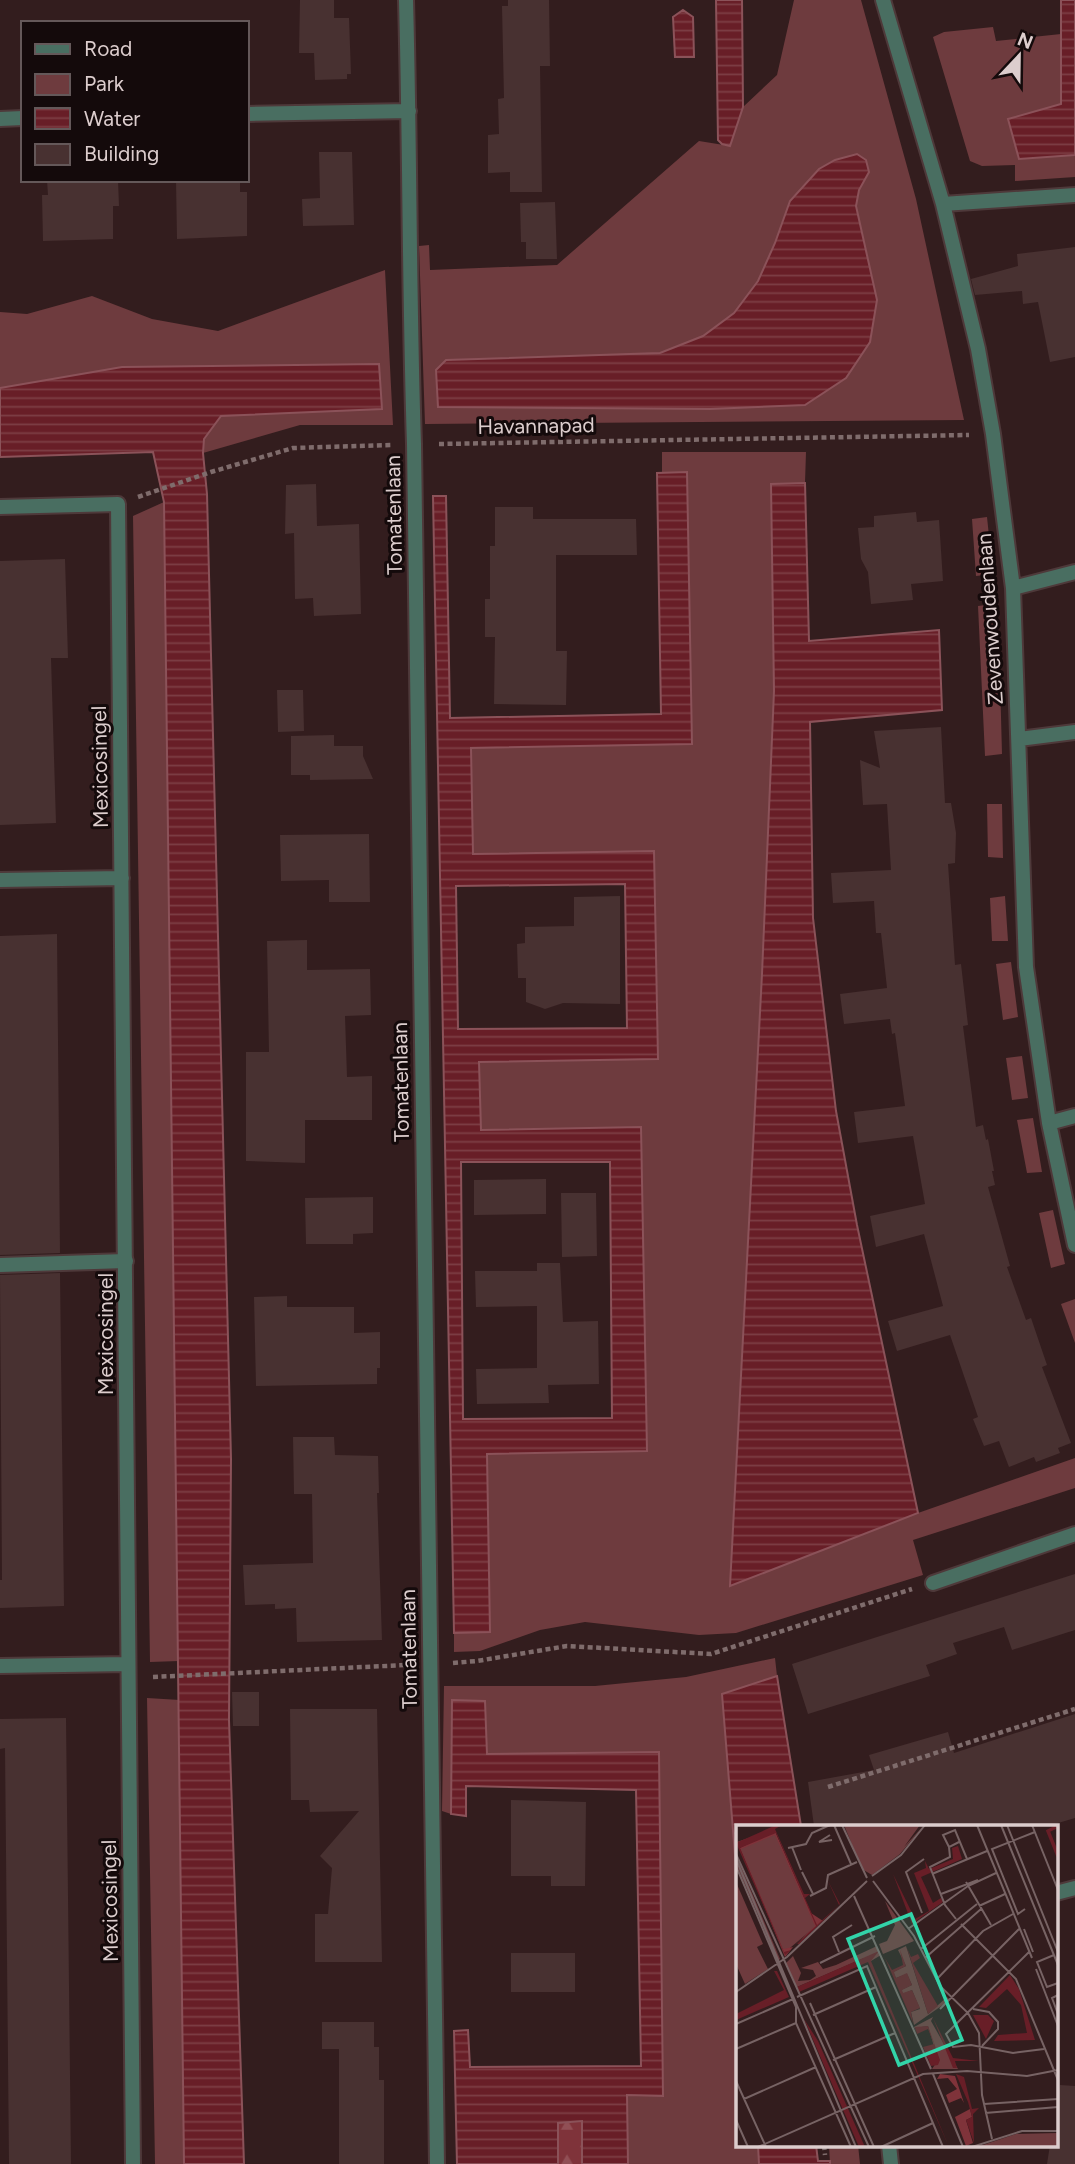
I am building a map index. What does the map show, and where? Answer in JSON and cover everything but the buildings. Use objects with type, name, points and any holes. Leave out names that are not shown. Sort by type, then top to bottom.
[{"type":"street","name":"Tomatenlaan","points":[[406,0],[437,2164]]},
{"type":"street","name":"Zevenwoudenlaan","points":[[883,0],[943,204],[978,349],[993,434],[1013,588],[1026,967],[1049,1123],[1075,1245]]},
{"type":"street","points":[[248,114],[409,111]]},
{"type":"street","points":[[0,119],[21,118]]},
{"type":"street","points":[[943,204],[1075,195]]},
{"type":"street","name":"Mexicosingel","points":[[0,507],[118,504],[133,2164]]},
{"type":"street","points":[[1013,588],[1075,572]]},
{"type":"street","points":[[1019,739],[1075,732]]},
{"type":"street","points":[[0,880],[122,878]]},
{"type":"street","points":[[1049,1123],[1075,1116]]},
{"type":"street","points":[[0,1265],[126,1261]]},
{"type":"street","points":[[933,1583],[1075,1534]]},
{"type":"street","points":[[0,1666],[128,1664]]},
{"type":"street","points":[[1058,1893],[1075,1888]]},
{"type":"street","points":[[889,2146],[891,2164]]},
{"type":"path","name":"Havannapad","points":[[141,496],[293,448],[939,436]]},
{"type":"path","points":[[151,1677],[477,1661],[568,1646],[711,1654],[933,1583]]},
{"type":"path","points":[[828,1787],[1075,1709]]},
{"type":"path","points":[[824,2146],[824,2155]]},
{"type":"green space","points":[[794,0],[861,0],[916,199],[964,420],[425,424],[419,246],[429,245],[430,270],[557,265],[699,141],[730,146],[743,107],[777,75]],"holes":[[[869,172],[859,190],[856,206],[877,300],[710,409],[438,407],[446,360],[660,353],[703,336],[734,314],[758,281],[775,243]]]},
{"type":"green space","points":[[993,27],[996,41],[1061,34],[1061,105],[1009,119],[1019,159],[1075,155],[1075,177],[1015,181],[1015,165],[982,166],[970,161],[933,37],[944,32]]},
{"type":"green space","points":[[385,270],[393,425],[300,425],[203,453],[204,438],[220,416],[382,409],[379,365],[122,367],[0,388],[0,312],[27,314],[92,296],[152,319],[218,331]]},
{"type":"green space","points":[[662,452],[806,452],[805,483],[771,484],[774,691],[730,1585],[918,1513],[1075,1458],[1075,1488],[913,1540],[923,1575],[736,1633],[699,1635],[585,1622],[540,1630],[480,1651],[454,1652],[454,1633],[490,1631],[486,1454],[647,1451],[641,1127],[480,1130],[479,1062],[658,1059],[654,851],[473,854],[471,747],[692,744],[687,473],[662,473]]},
{"type":"green space","points":[[164,502],[179,1661],[150,1662],[133,516]]},
{"type":"green space","points":[[987,517],[993,574],[976,576],[972,519]]},
{"type":"green space","points":[[994,604],[1002,754],[985,756],[978,606]]},
{"type":"green space","points":[[987,804],[1002,804],[1003,858],[988,857]]},
{"type":"green space","points":[[1005,896],[1008,941],[992,941],[990,898]]},
{"type":"green space","points":[[1011,962],[1018,1017],[1003,1020],[996,964]]},
{"type":"green space","points":[[1022,1056],[1028,1098],[1012,1100],[1006,1058]]},
{"type":"green space","points":[[1033,1118],[1042,1172],[1027,1173],[1017,1120]]},
{"type":"green space","points":[[1053,1210],[1065,1264],[1051,1268],[1039,1213]]},
{"type":"green space","points":[[1075,1299],[1075,1343],[1061,1304]]},
{"type":"green space","points":[[775,1658],[777,1676],[722,1694],[736,1868],[736,2146],[758,2146],[759,2164],[628,2164],[627,2095],[663,2096],[659,1753],[483,1753],[452,1701],[451,1814],[442,1811],[444,1686],[595,1686],[686,1677]]},
{"type":"green space","points":[[147,1698],[180,1700],[184,2164],[155,2164]]},
{"type":"green space","points":[[582,2121],[582,2164],[558,2164],[558,2123]]},
{"type":"green space","points":[[829,2146],[858,2146],[860,2164],[830,2164]]},
{"type":"water","points":[[716,0],[742,0],[743,107],[730,146],[718,140]]},
{"type":"water","points":[[1061,0],[1075,0],[1075,155],[1019,159],[1008,119],[1061,104]]},
{"type":"water","points":[[683,10],[693,17],[694,57],[675,57],[673,17]]},
{"type":"water","points":[[857,154],[866,160],[869,172],[859,190],[856,206],[877,300],[870,342],[846,378],[805,405],[710,409],[438,407],[436,370],[446,360],[660,353],[703,336],[734,313],[758,281],[790,201],[819,169],[835,160]]},
{"type":"water","points":[[379,364],[382,409],[221,416],[204,439],[231,1459],[229,1720],[244,2164],[184,2164],[164,502],[153,452],[0,457],[0,388],[122,367]]},
{"type":"water","points":[[687,472],[692,744],[471,748],[473,854],[654,851],[658,1059],[479,1062],[481,1130],[641,1127],[647,1451],[487,1454],[490,1632],[454,1633],[433,496],[446,496],[450,718],[661,714],[657,473]],"holes":[[[625,884],[627,1028],[458,1029],[456,886]],[[461,1162],[610,1162],[612,1418],[463,1419]]]},
{"type":"water","points":[[805,483],[809,641],[939,630],[942,710],[810,722],[813,918],[836,1111],[857,1225],[918,1513],[730,1586],[774,691],[771,484]]},
{"type":"water","points":[[777,1676],[801,1825],[736,1825],[736,1868],[722,1694]]},
{"type":"water","points":[[452,1700],[485,1701],[487,1754],[659,1752],[663,2096],[627,2095],[628,2164],[582,2164],[582,2121],[558,2123],[558,2164],[457,2164],[454,2031],[468,2030],[470,2067],[641,2066],[636,1790],[466,1786],[466,1816],[451,1814]]},
{"type":"water","points":[[758,2146],[816,2146],[818,2161],[830,2161],[830,2164],[759,2164]]}]
